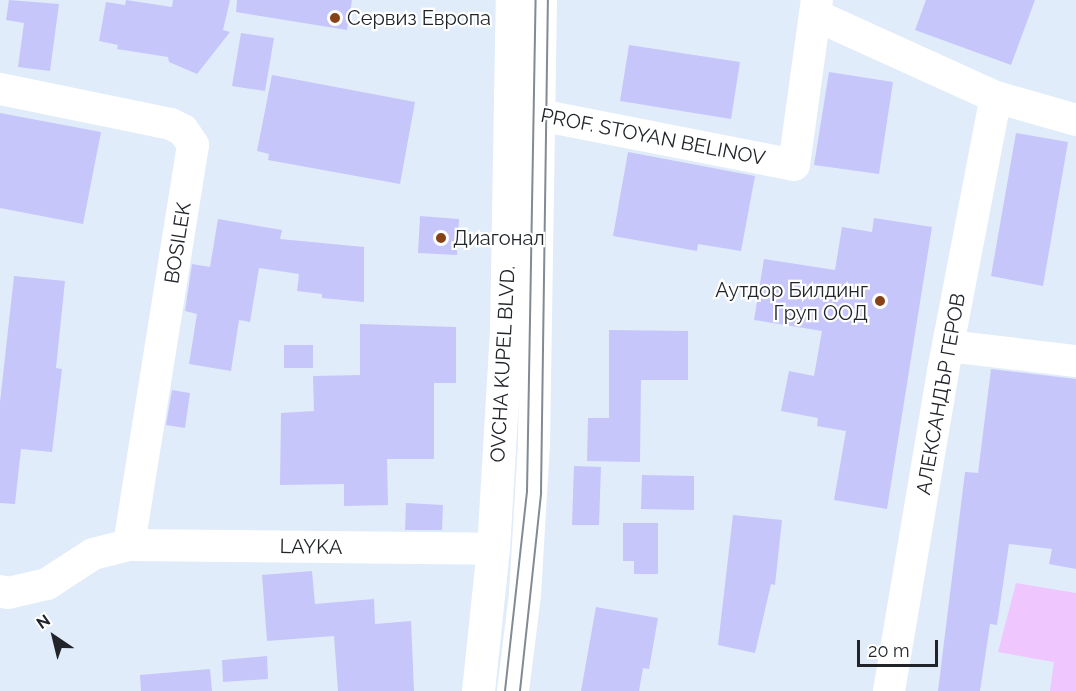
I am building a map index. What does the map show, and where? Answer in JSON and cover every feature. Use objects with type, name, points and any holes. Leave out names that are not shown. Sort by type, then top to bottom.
[{"type":"main road","name":"OVCHA KUPEL BLVD.","points":[[478,691],[493,549],[506,328],[526,112],[512,0]]},
{"type":"street","points":[[513,691],[525,595],[534,445],[526,112],[541,0]]},
{"type":"street","points":[[816,7],[996,97],[1076,120]]},
{"type":"street","name":"PROF. STOYAN BELINOV","points":[[526,112],[794,165],[816,7]]},
{"type":"street","name":"BOSILEK","points":[[0,89],[171,124],[183,130],[193,145],[129,545]]},
{"type":"street","name":"АЛЕКСАНДЪР ГЕРОВ","points":[[890,691],[948,346],[996,97]]},
{"type":"street","points":[[948,346],[1076,361]]},
{"type":"street","name":"LAYKA","points":[[3,594],[46,584],[93,554],[129,545],[493,549]]},
{"type":"shaded area","points":[[1016,583],[1076,593],[1076,691],[1050,691],[1054,662],[998,652]]},
{"type":"building","points":[[9,0],[59,4],[50,71],[18,67],[24,23],[6,20]]},
{"type":"building","points":[[126,0],[172,7],[173,0],[230,0],[223,30],[230,32],[197,74],[169,62],[168,57],[117,49],[118,45],[99,41],[106,2],[125,5]]},
{"type":"building","points":[[237,0],[352,0],[347,30],[236,12]]},
{"type":"building","points":[[926,0],[1035,0],[1011,65],[915,30]]},
{"type":"building","points":[[241,33],[274,38],[265,91],[232,86]]},
{"type":"building","points":[[629,45],[740,62],[731,119],[620,101]]},
{"type":"building","points":[[829,72],[893,82],[879,174],[814,165]]},
{"type":"building","points":[[272,75],[415,102],[400,184],[268,160],[269,154],[257,151]]},
{"type":"building","points":[[0,113],[101,132],[83,224],[0,208]]},
{"type":"building","points":[[1016,133],[1068,142],[1043,286],[991,276]]},
{"type":"building","points":[[628,152],[755,176],[741,251],[698,244],[697,251],[613,236]]},
{"type":"building","points":[[420,216],[459,219],[457,255],[418,253]]},
{"type":"building","points":[[874,218],[932,227],[887,509],[834,500],[846,431],[817,426],[818,418],[781,411],[789,371],[814,376],[822,331],[754,320],[764,259],[835,270],[842,227],[872,232]]},
{"type":"building","points":[[218,219],[282,230],[280,239],[364,247],[364,302],[322,298],[322,294],[297,291],[299,274],[259,268],[250,322],[239,320],[231,371],[189,364],[197,314],[185,311],[192,264],[210,267]]},
{"type":"building","points":[[14,276],[65,281],[56,368],[62,369],[52,452],[21,449],[15,504],[0,503],[0,402]]},
{"type":"building","points":[[360,324],[456,327],[456,383],[434,383],[434,459],[387,459],[388,505],[344,506],[344,484],[280,485],[281,413],[314,411],[313,376],[360,375]]},
{"type":"building","points":[[609,330],[688,331],[688,380],[641,380],[640,462],[587,461],[588,418],[609,418]]},
{"type":"building","points":[[284,345],[313,345],[313,368],[284,368]]},
{"type":"building","points":[[991,369],[1076,379],[1076,569],[1049,564],[1052,549],[1009,544],[997,625],[990,624],[980,691],[938,691],[965,472],[978,473]]},
{"type":"building","points":[[172,390],[190,393],[185,428],[166,425]]},
{"type":"building","points":[[574,466],[601,467],[599,525],[572,525]]},
{"type":"building","points":[[642,475],[694,476],[694,510],[641,509]]},
{"type":"building","points":[[406,503],[443,505],[442,530],[405,530]]},
{"type":"building","points":[[733,515],[782,520],[775,585],[771,584],[755,653],[718,645]]},
{"type":"building","points":[[623,523],[658,523],[658,574],[634,574],[634,561],[623,561]]},
{"type":"building","points":[[312,571],[315,604],[374,599],[375,624],[411,621],[414,691],[338,691],[334,636],[267,641],[262,575]]},
{"type":"building","points":[[596,607],[658,618],[649,669],[643,668],[639,691],[581,691]]},
{"type":"building","points":[[267,656],[268,679],[223,682],[222,660]]},
{"type":"building","points":[[210,669],[212,691],[141,691],[140,675]]},
{"type":"tram line","points":[[505,691],[527,492],[536,0]]},
{"type":"tram line","points":[[520,691],[541,493],[548,0]]},
{"type":"place","name":"Сервиз Европа","points":[[335,18]]},
{"type":"place","name":"Диагонал","points":[[441,238]]},
{"type":"place","name":"Аутдор Билдинг Груп ООД","points":[[880,301]]}]
